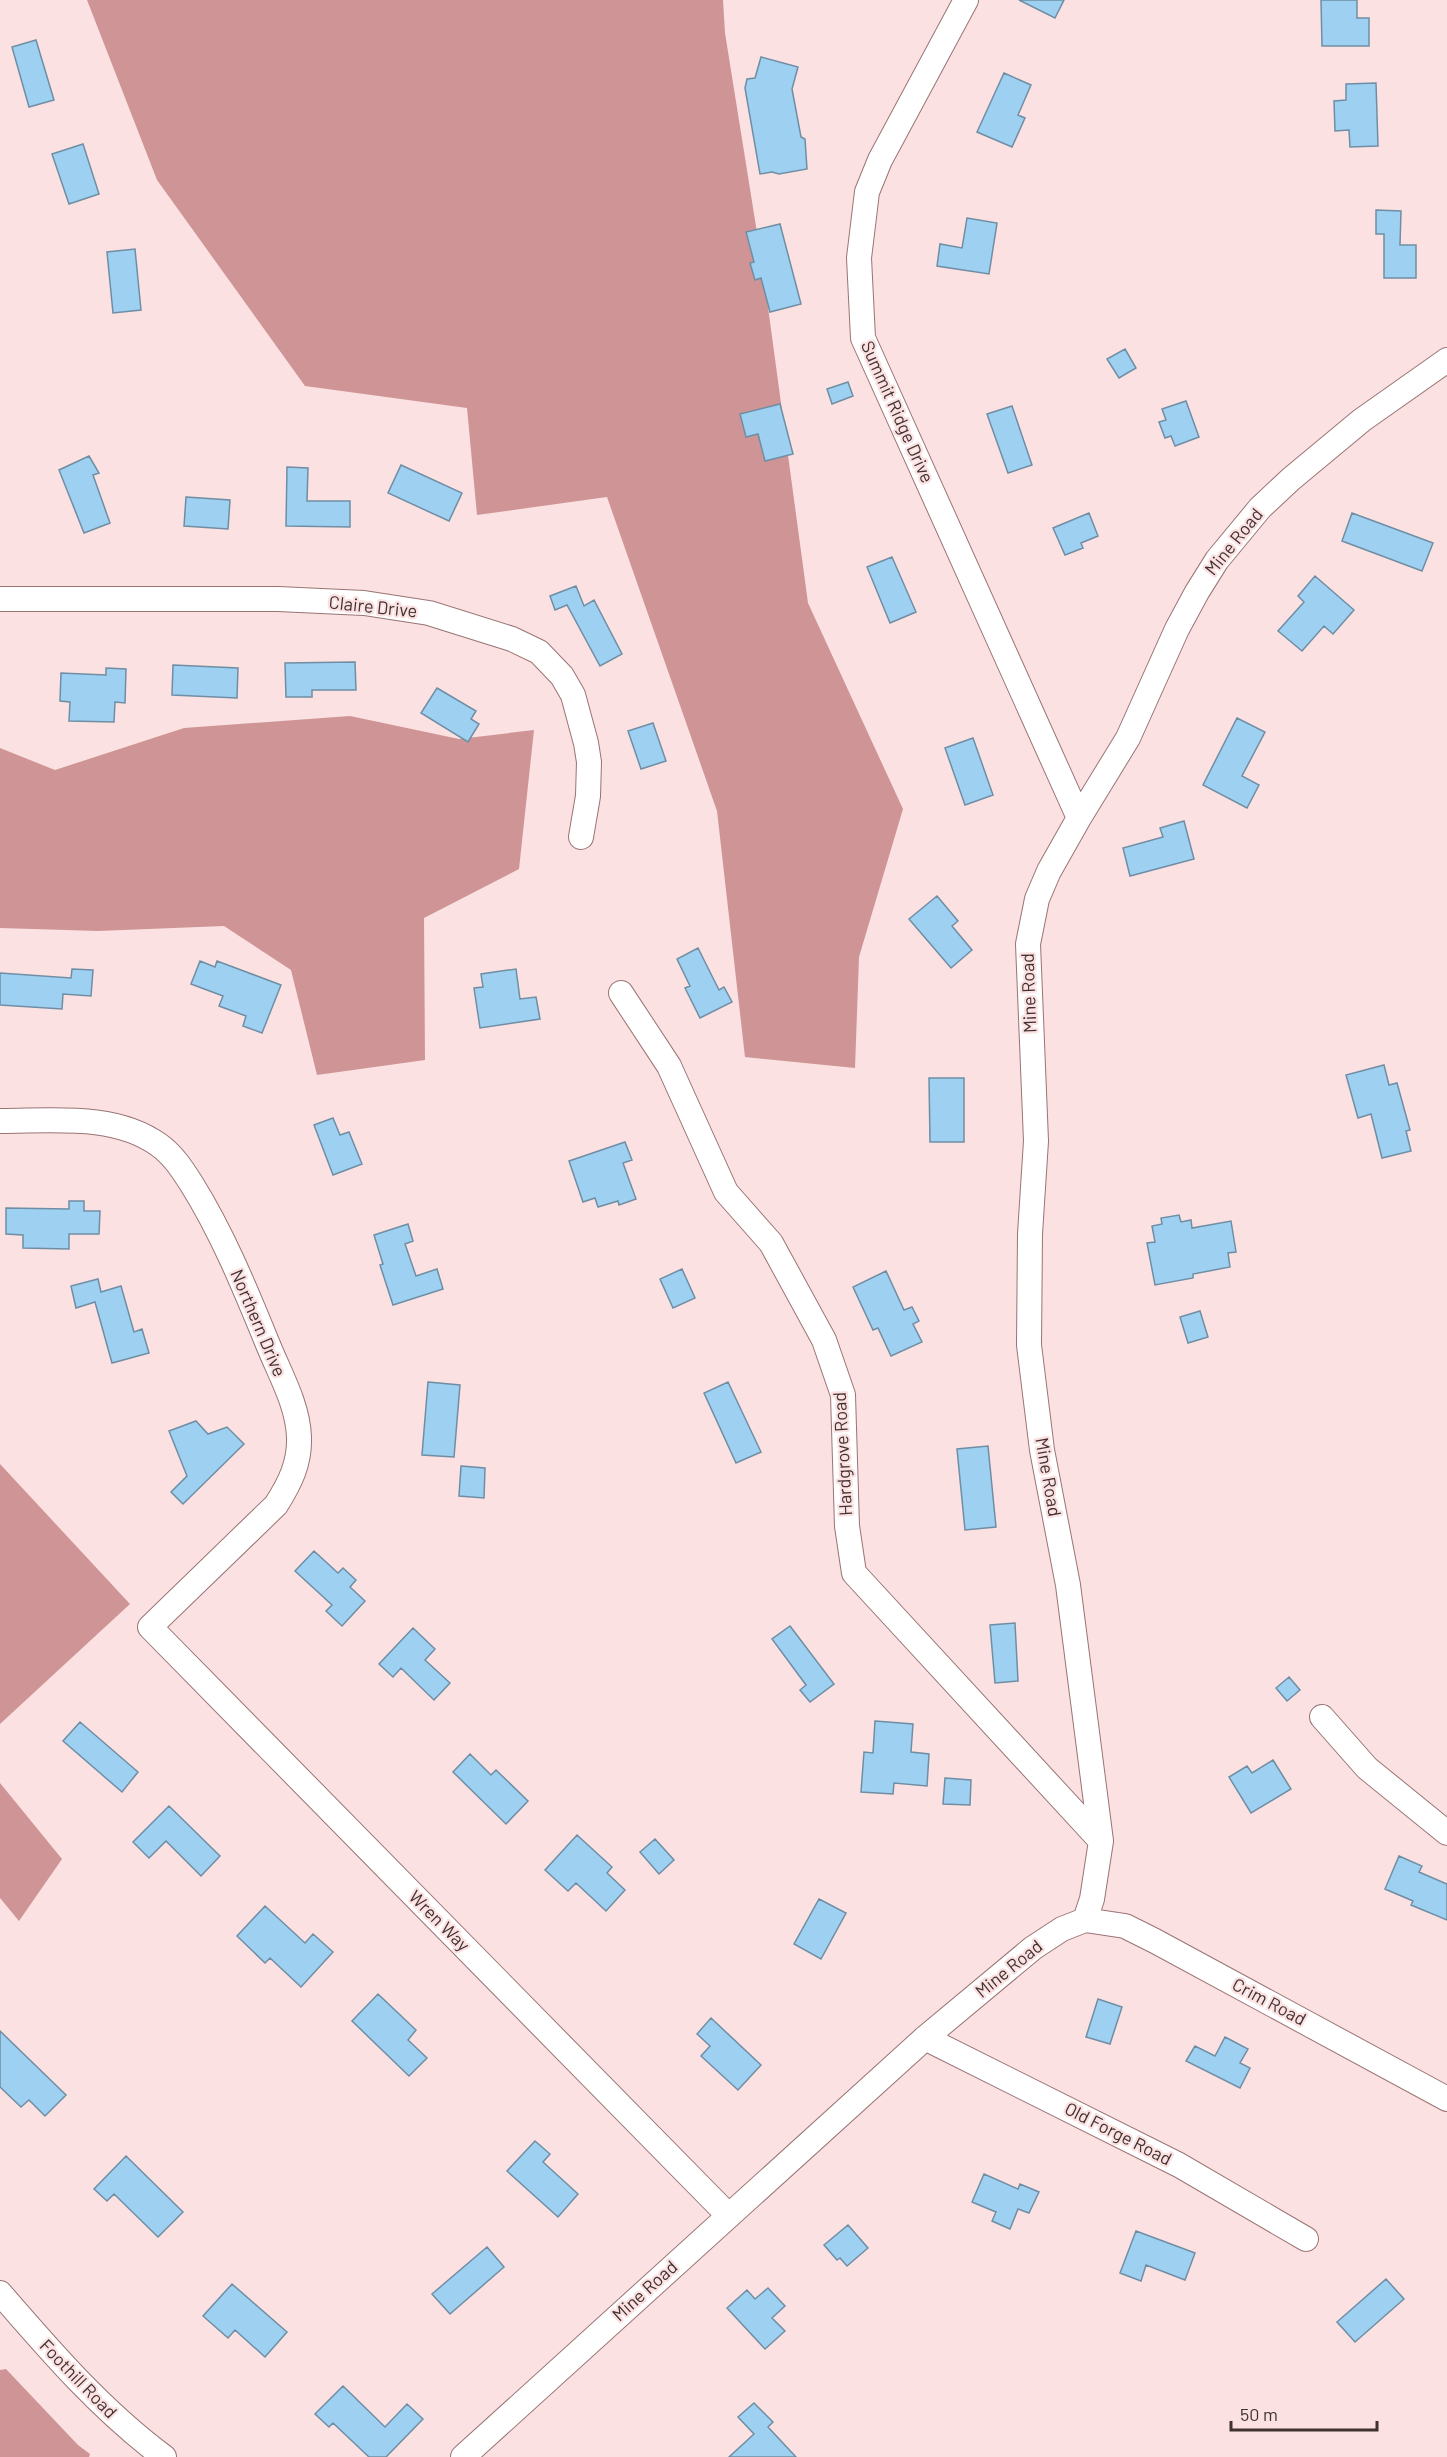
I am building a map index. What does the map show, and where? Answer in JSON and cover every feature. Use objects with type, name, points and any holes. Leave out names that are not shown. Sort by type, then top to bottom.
[{"type":"street","name":"Summit Ridge Drive","points":[[966,0],[880,160],[867,192],[858,258],[863,338],[1079,818]]},
{"type":"street","name":"Mine Road","points":[[463,2457],[925,2038],[1033,1948],[1062,1929],[1085,1920],[1092,1899],[1101,1841],[1068,1585],[1042,1450],[1029,1345],[1029,1234],[1036,1141],[1028,944],[1037,899],[1049,871],[1128,738],[1177,629],[1217,560],[1260,508],[1291,479],[1362,420],[1447,360]]},
{"type":"street","name":"Claire Drive","points":[[0,599],[278,599],[364,603],[429,613],[512,639],[539,652],[562,676],[573,695],[589,762],[588,796],[581,837]]},
{"type":"street","name":"Hardgrove Road","points":[[621,993],[669,1066],[726,1192],[771,1244],[824,1340],[843,1395],[847,1526],[854,1573],[1101,1841]]},
{"type":"street","name":"Northern Drive","points":[[0,1121],[89,1121],[131,1129],[159,1144],[176,1159],[210,1212],[297,1415],[298,1457],[291,1481],[276,1505],[150,1627]]},
{"type":"street","name":"Wren Way","points":[[150,1627],[728,2215]]},
{"type":"street","points":[[1322,1717],[1367,1768],[1447,1833]]},
{"type":"street","name":"Crim Road","points":[[1085,1920],[1125,1926],[1447,2099]]},
{"type":"street","name":"Old Forge Road","points":[[925,2038],[1179,2165],[1306,2239]]},
{"type":"street","name":"Foothill Road","points":[[0,2293],[64,2368],[102,2406],[164,2457]]},
{"type":"shaded area","points":[[87,0],[723,0],[725,33],[763,270],[808,603],[903,809],[859,957],[855,1068],[745,1057],[717,811],[607,497],[477,515],[467,408],[305,386],[157,180]]},
{"type":"shaded area","points":[[350,716],[459,739],[534,730],[519,869],[424,918],[425,1060],[317,1075],[291,970],[224,926],[98,931],[0,928],[0,748],[55,770],[184,728]]},
{"type":"shaded area","points":[[0,1464],[130,1604],[0,1724]]},
{"type":"shaded area","points":[[0,1783],[62,1859],[19,1921],[0,1898]]},
{"type":"shaded area","points":[[6,2369],[78,2445],[90,2454],[89,2457],[0,2457],[0,2370]]},
{"type":"building","points":[[1019,0],[1064,0],[1055,18]]},
{"type":"building","points":[[1321,0],[1357,0],[1357,18],[1369,18],[1369,46],[1322,46]]},
{"type":"building","points":[[36,40],[54,100],[29,107],[12,47]]},
{"type":"building","points":[[761,57],[798,67],[792,89],[801,137],[805,139],[807,169],[779,174],[772,172],[760,174],[745,88],[747,79],[755,78]]},
{"type":"building","points":[[1004,73],[1031,85],[1018,115],[1025,118],[1012,147],[977,132]]},
{"type":"building","points":[[1376,83],[1378,146],[1350,147],[1349,130],[1335,131],[1334,101],[1346,100],[1346,84]]},
{"type":"building","points":[[83,144],[99,194],[69,204],[52,154]]},
{"type":"building","points":[[1376,210],[1401,211],[1400,245],[1416,245],[1416,278],[1384,278],[1384,234],[1376,234]]},
{"type":"building","points":[[967,218],[997,223],[989,274],[937,266],[940,244],[962,248]]},
{"type":"building","points":[[780,224],[801,304],[770,312],[761,278],[755,280],[750,263],[754,262],[746,232]]},
{"type":"building","points":[[135,249],[141,310],[113,313],[107,252]]},
{"type":"building","points":[[1125,349],[1136,368],[1119,378],[1107,359]]},
{"type":"building","points":[[848,382],[853,396],[832,404],[827,389]]},
{"type":"building","points":[[1186,401],[1199,437],[1175,446],[1171,436],[1165,438],[1159,422],[1166,420],[1162,409]]},
{"type":"building","points":[[780,404],[793,454],[765,461],[758,434],[746,437],[740,414]]},
{"type":"building","points":[[1012,406],[1032,465],[1008,473],[987,414]]},
{"type":"building","points":[[89,456],[99,473],[93,475],[110,523],[84,533],[59,470]]},
{"type":"building","points":[[401,465],[462,493],[449,521],[388,493]]},
{"type":"building","points":[[287,467],[308,468],[307,501],[350,501],[350,527],[286,526]]},
{"type":"building","points":[[186,497],[230,500],[228,529],[184,526]]},
{"type":"building","points":[[1089,513],[1098,536],[1081,543],[1083,548],[1065,555],[1053,528]]},
{"type":"building","points":[[1352,513],[1433,543],[1422,571],[1342,541]]},
{"type":"building","points":[[892,557],[916,612],[890,623],[867,567]]},
{"type":"building","points":[[1315,576],[1354,610],[1333,634],[1324,626],[1302,651],[1278,631],[1304,602],[1298,596]]},
{"type":"building","points":[[576,586],[584,606],[594,600],[622,654],[600,666],[567,605],[555,610],[550,596]]},
{"type":"building","points":[[355,662],[356,690],[312,690],[312,697],[286,697],[285,663]]},
{"type":"building","points":[[173,665],[238,668],[237,698],[172,695]]},
{"type":"building","points":[[106,668],[126,669],[125,703],[115,702],[114,722],[69,721],[70,702],[60,701],[61,673],[106,675]]},
{"type":"building","points":[[437,688],[476,711],[471,719],[479,724],[468,742],[421,713]]},
{"type":"building","points":[[1237,718],[1265,732],[1242,776],[1259,785],[1247,808],[1203,785]]},
{"type":"building","points":[[653,723],[666,761],[641,769],[628,731]]},
{"type":"building","points":[[973,738],[993,795],[965,805],[945,748]]},
{"type":"building","points":[[1184,821],[1194,859],[1130,876],[1123,848],[1163,837],[1160,828]]},
{"type":"building","points":[[937,896],[958,921],[952,926],[972,950],[951,968],[909,919]]},
{"type":"building","points":[[698,948],[719,990],[724,987],[732,1002],[700,1018],[685,988],[690,986],[677,959]]},
{"type":"building","points":[[200,961],[215,967],[217,961],[281,985],[262,1033],[243,1026],[246,1016],[219,1006],[223,996],[191,984]]},
{"type":"building","points":[[72,969],[93,970],[91,996],[63,994],[62,1009],[0,1005],[0,973],[71,978]]},
{"type":"building","points":[[516,969],[520,999],[536,997],[540,1019],[480,1028],[474,988],[483,987],[481,974]]},
{"type":"building","points":[[1384,1065],[1389,1085],[1397,1083],[1410,1130],[1406,1131],[1411,1151],[1382,1158],[1371,1114],[1358,1118],[1346,1075]]},
{"type":"building","points":[[929,1078],[964,1078],[964,1142],[930,1142]]},
{"type":"building","points":[[333,1118],[340,1135],[349,1132],[362,1164],[333,1175],[314,1125]]},
{"type":"building","points":[[625,1142],[632,1160],[623,1163],[636,1199],[619,1205],[618,1201],[598,1207],[595,1198],[583,1202],[569,1161]]},
{"type":"building","points":[[69,1201],[84,1201],[84,1211],[100,1211],[99,1234],[69,1234],[69,1249],[23,1248],[23,1235],[6,1234],[6,1208],[69,1209]]},
{"type":"building","points":[[1179,1215],[1181,1222],[1191,1220],[1192,1228],[1231,1221],[1236,1252],[1228,1253],[1230,1267],[1193,1274],[1193,1278],[1155,1285],[1147,1243],[1155,1242],[1152,1226],[1162,1224],[1161,1218]]},
{"type":"building","points":[[408,1224],[413,1241],[405,1244],[416,1276],[437,1269],[443,1289],[393,1305],[380,1265],[383,1264],[374,1235]]},
{"type":"building","points":[[682,1269],[695,1298],[673,1308],[660,1279]]},
{"type":"building","points":[[886,1271],[904,1310],[912,1307],[919,1321],[913,1324],[922,1342],[891,1356],[878,1328],[873,1330],[853,1287]]},
{"type":"building","points":[[98,1279],[101,1292],[121,1286],[134,1332],[142,1329],[149,1353],[112,1363],[95,1302],[76,1308],[71,1286]]},
{"type":"building","points":[[1200,1311],[1208,1337],[1188,1343],[1180,1317]]},
{"type":"building","points":[[428,1382],[460,1385],[454,1457],[422,1455]]},
{"type":"building","points":[[728,1382],[761,1452],[736,1463],[704,1393]]},
{"type":"building","points":[[196,1421],[208,1434],[227,1427],[244,1444],[183,1504],[171,1492],[187,1476],[169,1431]]},
{"type":"building","points":[[988,1446],[996,1527],[965,1530],[957,1449]]},
{"type":"building","points":[[461,1466],[485,1468],[484,1498],[459,1496]]},
{"type":"building","points":[[314,1551],[338,1573],[343,1568],[356,1580],[350,1587],[365,1601],[342,1626],[326,1611],[332,1605],[295,1571]]},
{"type":"building","points":[[1015,1623],[1018,1681],[995,1683],[990,1625]]},
{"type":"building","points":[[790,1626],[834,1684],[810,1702],[800,1690],[806,1685],[772,1639]]},
{"type":"building","points":[[413,1628],[435,1649],[425,1660],[450,1683],[434,1700],[401,1668],[393,1677],[379,1664]]},
{"type":"building","points":[[1289,1677],[1300,1690],[1287,1701],[1276,1688]]},
{"type":"building","points":[[875,1721],[913,1724],[911,1752],[929,1754],[927,1786],[894,1783],[893,1794],[861,1792],[864,1752],[873,1753]]},
{"type":"building","points":[[80,1722],[138,1772],[122,1792],[63,1741]]},
{"type":"building","points":[[470,1754],[491,1775],[496,1770],[528,1801],[506,1824],[453,1772]]},
{"type":"building","points":[[1273,1760],[1291,1789],[1251,1813],[1229,1777],[1247,1766],[1252,1773]]},
{"type":"building","points":[[945,1778],[971,1780],[970,1805],[943,1804]]},
{"type":"building","points":[[169,1806],[220,1856],[201,1876],[166,1841],[149,1858],[133,1842]]},
{"type":"building","points":[[577,1835],[612,1867],[607,1873],[625,1890],[606,1911],[576,1883],[568,1891],[545,1870]]},
{"type":"building","points":[[655,1839],[674,1860],[659,1874],[640,1852]]},
{"type":"building","points":[[1399,1856],[1422,1866],[1419,1872],[1447,1884],[1447,1920],[1411,1905],[1413,1901],[1385,1889]]},
{"type":"building","points":[[819,1899],[846,1913],[821,1959],[794,1944]]},
{"type":"building","points":[[265,1906],[305,1943],[313,1934],[333,1952],[301,1987],[270,1958],[265,1963],[237,1936]]},
{"type":"building","points":[[378,1994],[416,2030],[408,2040],[427,2058],[409,2076],[352,2021]]},
{"type":"building","points":[[1098,1999],[1122,2007],[1110,2044],[1086,2037]]},
{"type":"building","points":[[711,2018],[761,2065],[738,2090],[701,2056],[710,2046],[697,2034]]},
{"type":"building","points":[[0,2031],[66,2095],[45,2116],[29,2100],[21,2107],[0,2087]]},
{"type":"building","points":[[1225,2037],[1248,2049],[1240,2063],[1250,2068],[1240,2088],[1186,2061],[1195,2046],[1215,2056]]},
{"type":"building","points":[[535,2141],[550,2154],[543,2162],[578,2194],[558,2217],[507,2171]]},
{"type":"building","points":[[126,2156],[183,2212],[158,2237],[114,2194],[107,2201],[94,2189]]},
{"type":"building","points":[[984,2174],[1018,2189],[1020,2184],[1039,2192],[1029,2213],[1018,2209],[1010,2229],[992,2221],[996,2212],[972,2202]]},
{"type":"building","points":[[848,2225],[868,2248],[847,2266],[840,2258],[837,2260],[824,2245]]},
{"type":"building","points":[[1136,2231],[1195,2253],[1185,2280],[1146,2265],[1141,2281],[1120,2273]]},
{"type":"building","points":[[487,2247],[504,2267],[450,2314],[432,2294]]},
{"type":"building","points":[[1386,2279],[1404,2299],[1355,2342],[1337,2322]]},
{"type":"building","points":[[232,2284],[287,2332],[265,2357],[235,2330],[228,2338],[203,2316]]},
{"type":"building","points":[[768,2288],[785,2306],[772,2318],[785,2331],[765,2349],[727,2308],[747,2290],[755,2299]]},
{"type":"building","points":[[343,2386],[385,2427],[407,2404],[423,2419],[386,2457],[369,2457],[333,2423],[329,2427],[315,2414]]},
{"type":"building","points":[[754,2403],[773,2422],[768,2427],[796,2457],[729,2457],[754,2434],[738,2417]]}]
